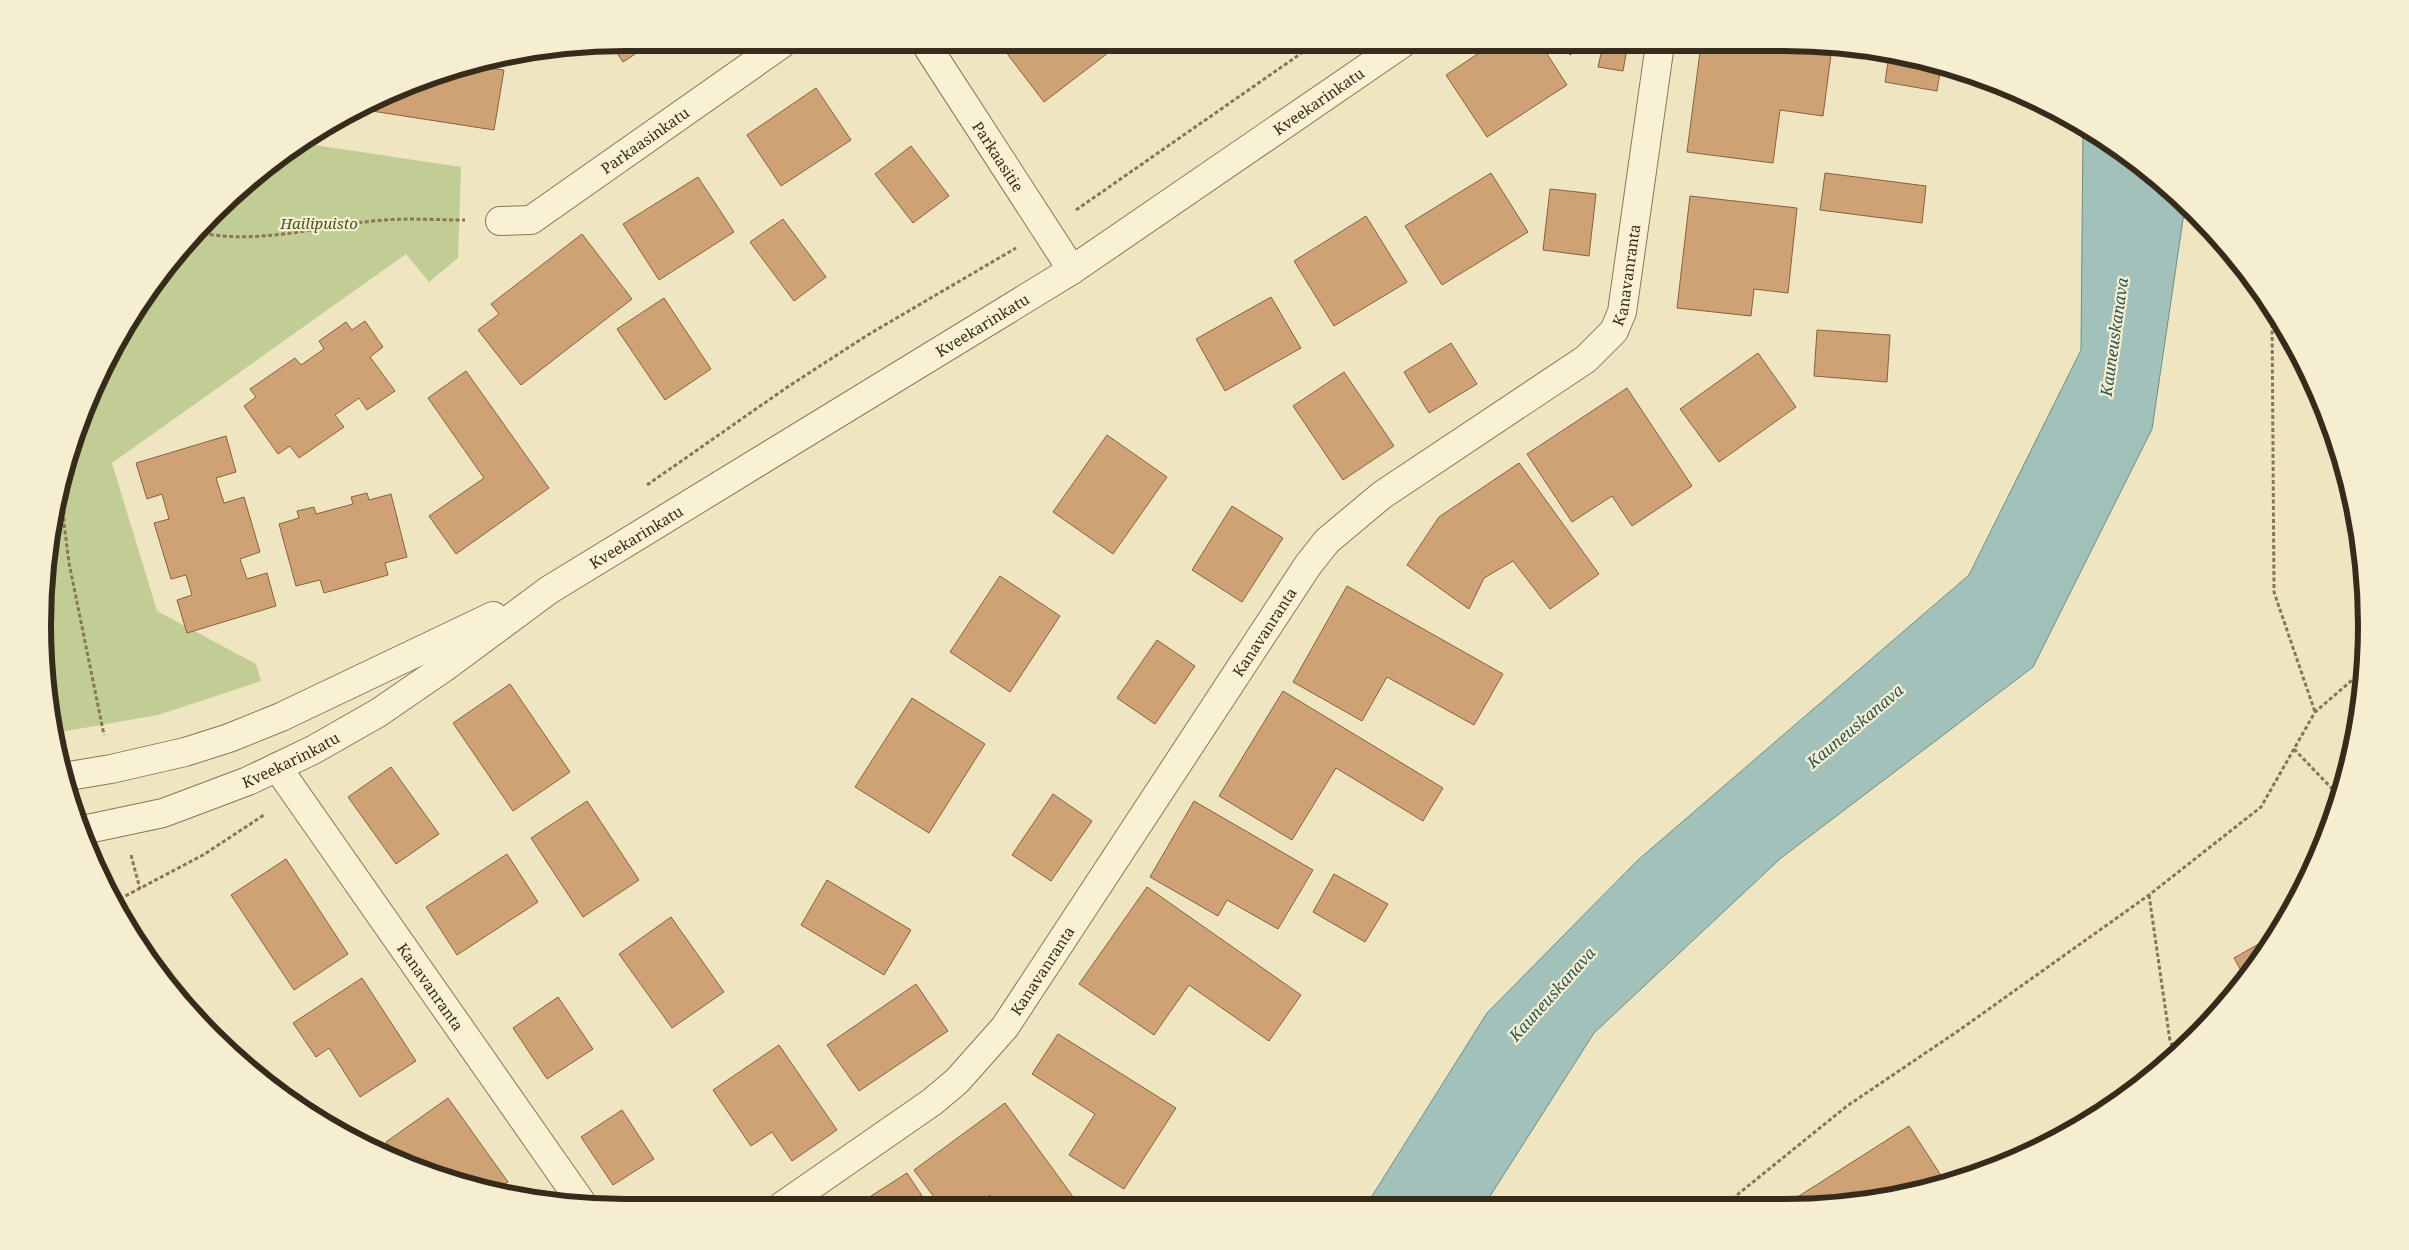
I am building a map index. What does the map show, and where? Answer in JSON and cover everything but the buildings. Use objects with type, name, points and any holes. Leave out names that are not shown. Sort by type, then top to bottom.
[{"type":"street","name":"Parkaasinkatu","points":[[500,221],[531,220],[772,51]]},
{"type":"street","name":"Parkaasitie","points":[[930,51],[1072,270]]},
{"type":"street","name":"Kveekarinkatu","points":[[89,829],[163,812],[248,781],[313,750],[378,713],[445,668],[549,590],[1072,270],[1390,51]]},
{"type":"street","name":"Kanavanranta","points":[[792,1199],[932,1102],[957,1081],[1005,1027],[1303,574],[1327,541],[1382,495],[1586,359],[1614,331],[1622,312],[1659,51]]},
{"type":"street","name":"Kveekarinkatu","points":[[72,776],[111,769],[185,752],[229,738],[281,717],[549,590]]},
{"type":"street","name":"Kanavanranta","points":[[277,767],[578,1197]]},
{"type":"path","points":[[646,486],[786,388],[866,336],[1046,230],[1304,51]]},
{"type":"path","points":[[206,234],[251,237],[384,220],[500,221]]},
{"type":"path","points":[[2272,324],[2274,592],[2315,712]]},
{"type":"path","points":[[64,506],[69,563],[105,739]]},
{"type":"path","points":[[1733,1199],[1847,1106],[1958,1031],[2148,895],[2261,806],[2315,712],[2355,677]]},
{"type":"path","points":[[2294,749],[2333,790]]},
{"type":"path","points":[[121,898],[219,845],[258,821],[292,790]]},
{"type":"path","points":[[2148,895],[2170,1041],[2173,1046]]},
{"type":"green space","name":"Hailipuisto","points":[[311,145],[461,167],[458,258],[429,282],[406,254],[112,463],[157,611],[256,664],[261,681],[158,715],[61,732],[52,663],[52,587],[62,513],[82,441],[95,405],[110,371],[128,338],[170,276],[219,219],[276,170]]},
{"type":"water","name":"Kauneuskanava","points":[[2083,135],[2133,170],[2184,214],[2152,429],[2033,667],[1781,858],[1594,1033],[1488,1199],[1370,1199],[1487,1013],[1638,860],[1969,575],[2081,350]]}]
